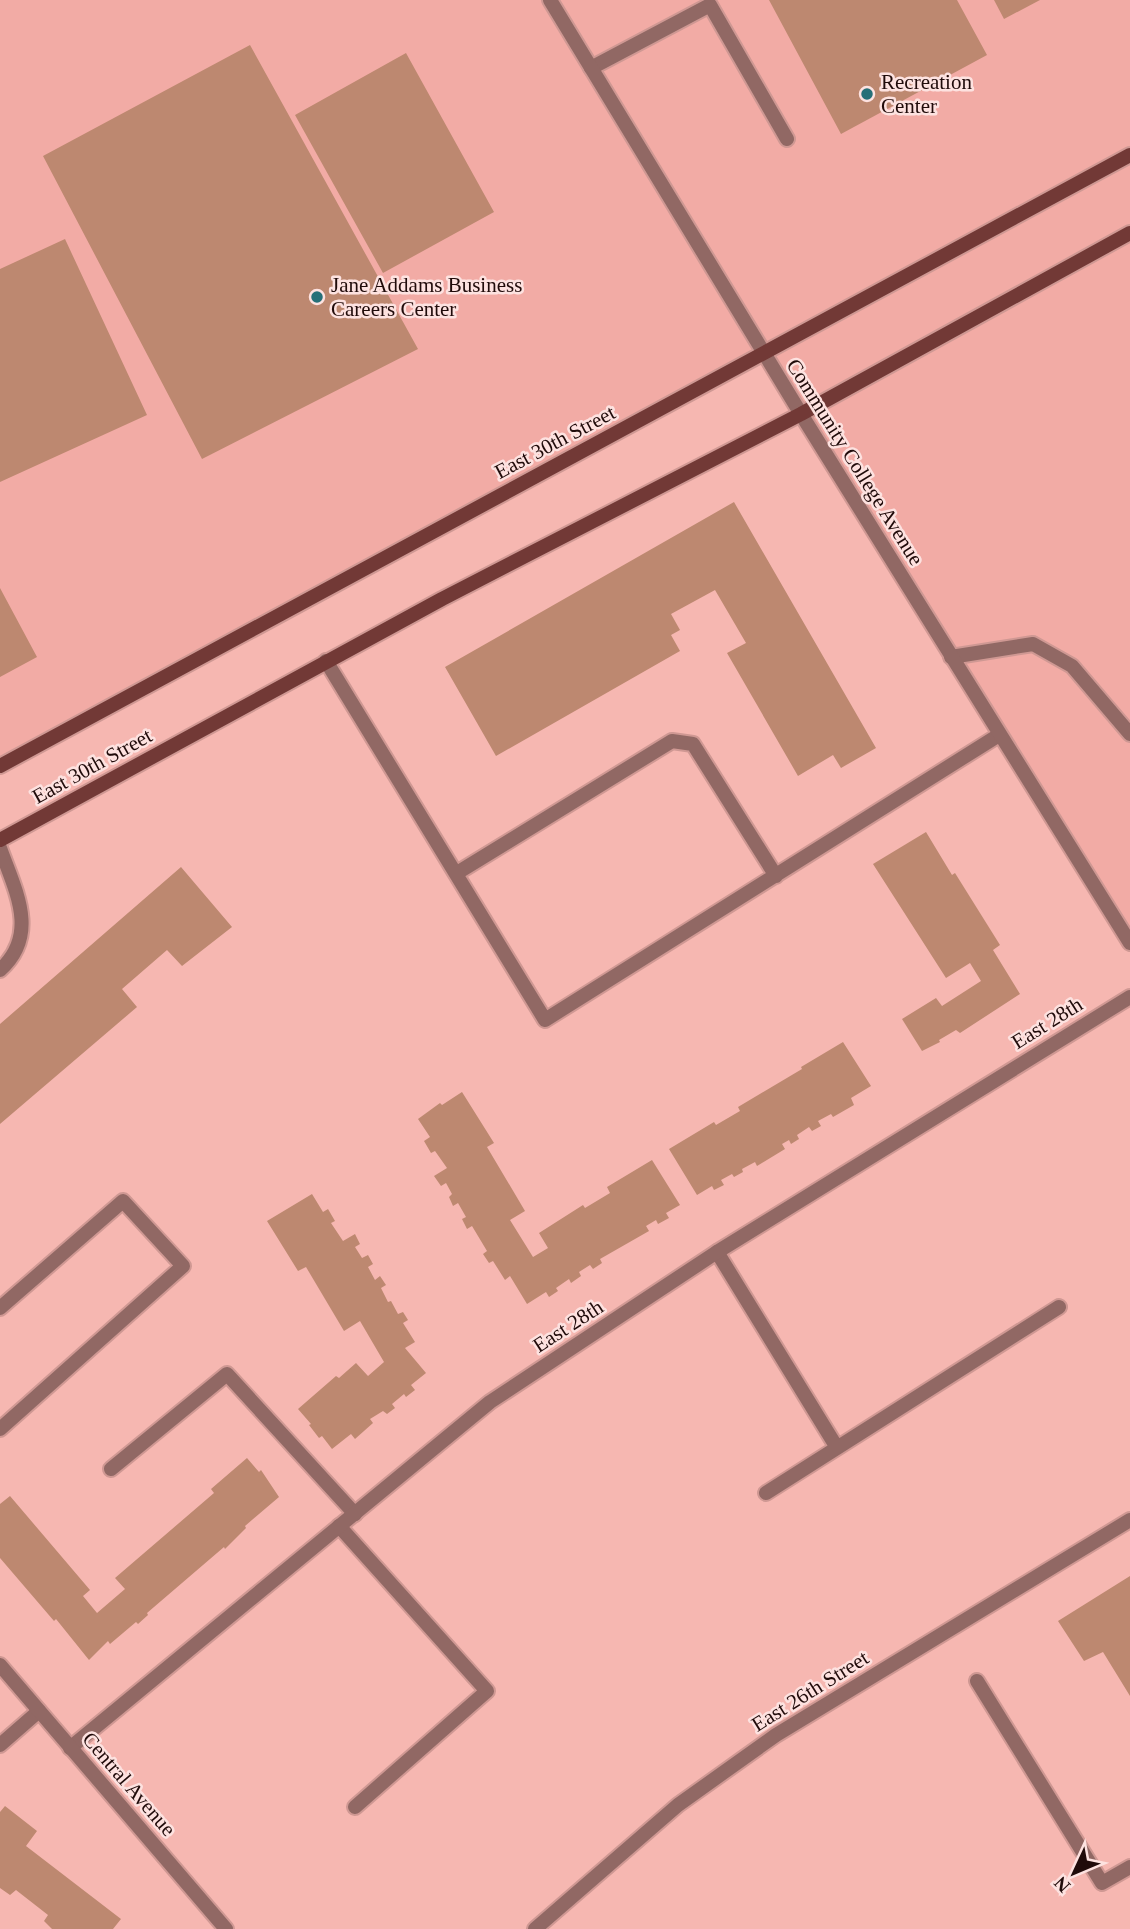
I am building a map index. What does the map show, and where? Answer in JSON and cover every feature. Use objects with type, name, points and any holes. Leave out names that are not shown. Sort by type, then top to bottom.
[{"type":"main road","name":"East 30th Street","points":[[0,766],[1130,155]]},
{"type":"main road","name":"East 30th Street","points":[[0,840],[442,598],[801,415],[1130,233]]},
{"type":"street","name":"Community College Avenue","points":[[550,0],[801,415],[1130,943]]},
{"type":"street","points":[[591,68],[710,5],[787,139]]},
{"type":"street","points":[[951,657],[1033,645],[1072,666],[1130,734]]},
{"type":"street","points":[[327,662],[545,1020],[999,735]]},
{"type":"street","points":[[457,873],[672,741],[693,744],[776,876]]},
{"type":"street","points":[[0,848],[22,908],[21,939],[10,961],[0,970]]},
{"type":"street","name":"East 28th","points":[[70,1748],[490,1402],[717,1252],[1130,997]]},
{"type":"street","points":[[0,1308],[123,1201],[183,1266],[0,1429]]},
{"type":"street","points":[[717,1252],[836,1447]]},
{"type":"street","points":[[766,1493],[1059,1307]]},
{"type":"street","points":[[111,1469],[227,1374],[355,1514]]},
{"type":"street","name":"East 26th Street","points":[[535,1929],[678,1805],[776,1735],[1130,1520]]},
{"type":"street","points":[[339,1526],[486,1691],[355,1807]]},
{"type":"street","name":"Central Avenue","points":[[0,1665],[226,1929]]},
{"type":"street","points":[[977,1681],[1102,1884],[1130,1867]]},
{"type":"street","points":[[0,1745],[39,1711]]},
{"type":"shaded area","points":[[0,0],[1130,0],[1130,943],[763,353],[0,766]]},
{"type":"building","name":"Recreation Center","points":[[769,0],[957,0],[987,55],[841,134]]},
{"type":"building","name":"Recreation Center","points":[[994,0],[1040,0],[1004,19]]},
{"type":"building","points":[[250,45],[418,349],[202,459],[43,156]]},
{"type":"building","points":[[406,53],[494,212],[383,273],[295,115]]},
{"type":"building","points":[[65,239],[147,415],[0,482],[0,269]]},
{"type":"building","points":[[734,502],[876,748],[841,768],[833,755],[798,776],[727,653],[746,643],[715,590],[671,614],[680,630],[671,635],[680,651],[496,756],[445,667]]},
{"type":"building","points":[[0,588],[37,657],[0,677]]},
{"type":"building","points":[[926,832],[1000,945],[993,950],[1020,994],[960,1033],[956,1030],[922,1051],[902,1019],[936,998],[942,1006],[981,981],[970,963],[946,978],[873,864]]},
{"type":"building","points":[[181,867],[232,927],[182,966],[167,950],[122,989],[137,1007],[0,1124],[0,1024]]},
{"type":"building","points":[[843,1042],[871,1086],[851,1098],[854,1105],[833,1117],[831,1114],[818,1121],[821,1126],[812,1131],[809,1127],[797,1135],[799,1139],[791,1144],[789,1140],[782,1144],[785,1149],[757,1166],[755,1162],[734,1177],[732,1174],[721,1180],[724,1185],[714,1190],[712,1186],[697,1195],[669,1149],[714,1122],[716,1125],[740,1111],[738,1107]]},
{"type":"building","points":[[462,1092],[494,1143],[487,1147],[525,1211],[510,1220],[533,1257],[548,1248],[539,1233],[583,1205],[585,1208],[610,1193],[607,1187],[652,1160],[680,1205],[666,1213],[669,1218],[658,1224],[656,1220],[646,1226],[649,1231],[600,1259],[602,1263],[593,1269],[590,1265],[579,1272],[581,1276],[571,1283],[569,1279],[549,1297],[546,1292],[527,1304],[510,1276],[505,1280],[493,1261],[489,1263],[483,1254],[487,1251],[472,1226],[467,1229],[462,1219],[466,1217],[458,1203],[453,1206],[449,1197],[452,1194],[446,1183],[441,1186],[434,1176],[447,1168],[435,1151],[431,1153],[424,1141],[430,1137],[418,1119],[440,1103],[442,1105]]},
{"type":"building","points":[[312,1194],[323,1212],[328,1209],[335,1221],[331,1223],[343,1241],[355,1234],[360,1244],[355,1247],[362,1258],[368,1255],[373,1264],[368,1267],[375,1280],[380,1276],[386,1285],[381,1288],[388,1302],[391,1301],[398,1314],[403,1312],[408,1320],[403,1323],[415,1342],[405,1348],[426,1373],[411,1385],[415,1390],[406,1397],[404,1394],[392,1404],[395,1408],[387,1414],[383,1411],[370,1419],[373,1423],[355,1439],[351,1434],[332,1449],[322,1436],[319,1438],[298,1409],[336,1376],[339,1378],[356,1363],[368,1376],[384,1362],[360,1321],[344,1331],[306,1267],[298,1271],[267,1221]]},
{"type":"building","points":[[247,1458],[259,1472],[261,1470],[279,1497],[245,1526],[225,1549],[224,1547],[147,1613],[138,1624],[136,1622],[110,1644],[108,1641],[89,1660],[0,1558],[0,1504],[10,1496],[90,1590],[83,1596],[97,1613],[125,1589],[115,1578],[214,1493],[211,1489]]},
{"type":"building","points":[[1130,1576],[1130,1696],[1103,1652],[1084,1661],[1058,1621]]},
{"type":"building","points":[[5,1806],[37,1831],[26,1846],[121,1919],[113,1929],[52,1929],[44,1921],[48,1915],[16,1890],[10,1895],[0,1888],[0,1812]]},
{"type":"place","name":"Recreation Center","points":[[867,94]]},
{"type":"place","name":"Jane Addams Business Careers Center","points":[[317,297]]}]
